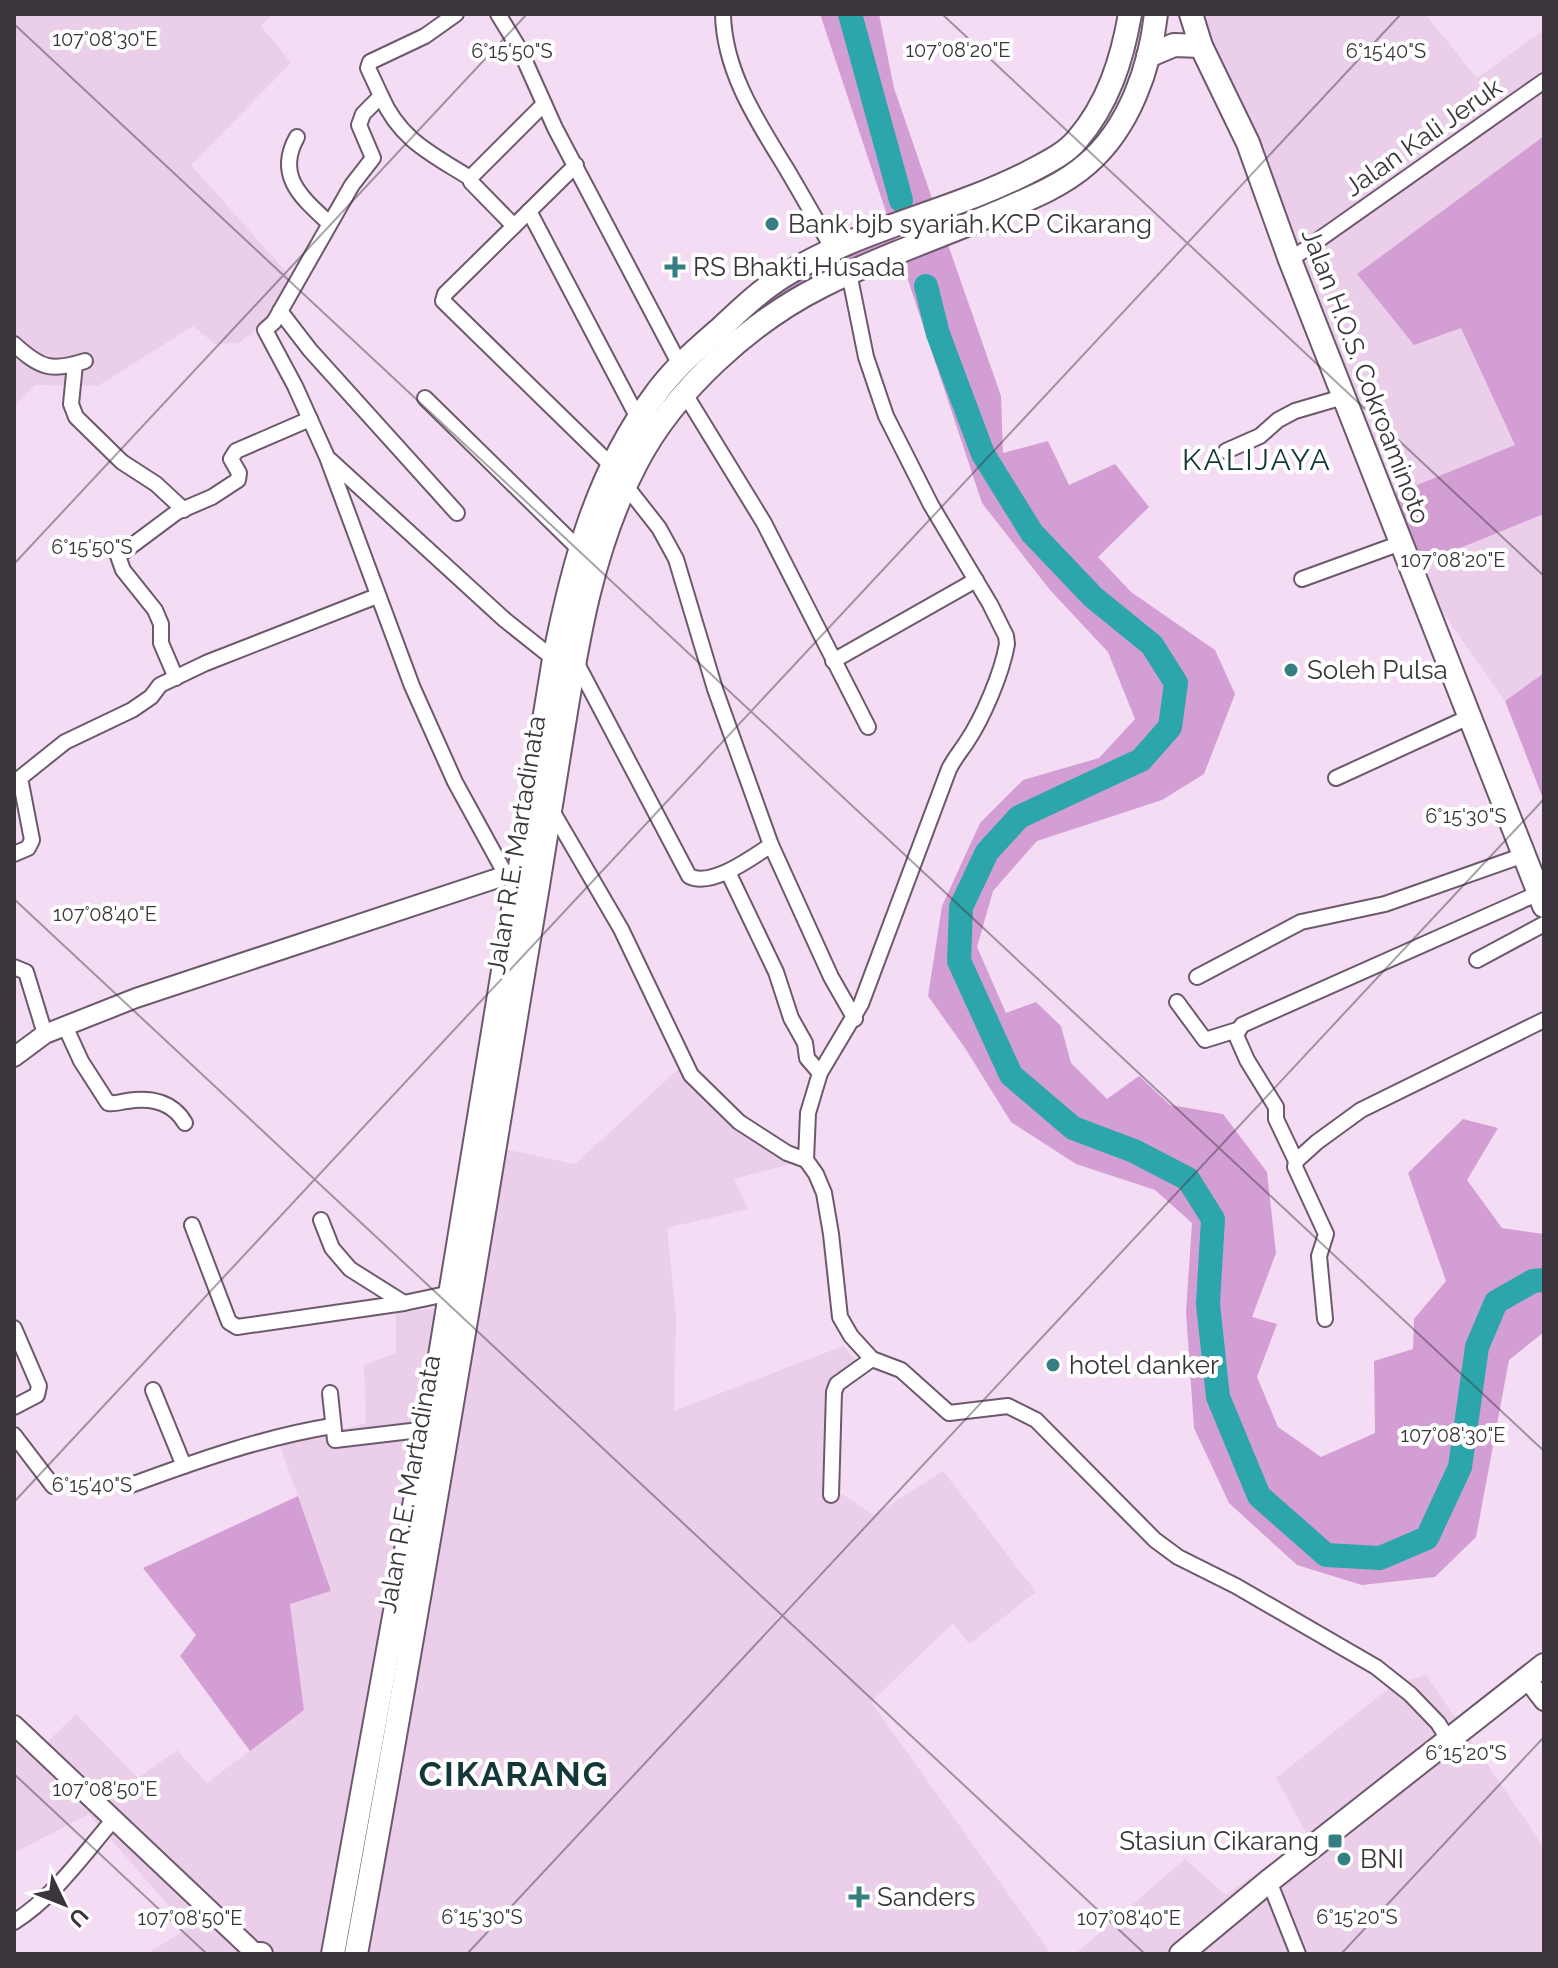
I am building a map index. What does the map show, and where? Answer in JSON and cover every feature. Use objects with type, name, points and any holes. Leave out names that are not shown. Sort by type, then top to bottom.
[{"type":"highway","name":"Jalan R.E. Martadinata","points":[[356,1954],[451,1414],[551,809],[564,659],[579,549],[612,466],[638,418],[680,365],[766,288],[833,249],[1006,183],[1059,155],[1075,142],[1104,103],[1120,63],[1130,14]]},
{"type":"highway","name":"Jalan R.E. Martadinata","points":[[333,1954],[451,1293],[512,873],[564,659],[603,543],[626,486],[657,428],[685,394],[737,343],[780,309],[849,273],[1016,205],[1074,174],[1100,152],[1133,100],[1148,56],[1156,14]]},
{"type":"highway","name":"Jalan H.O.S. Cokroaminoto","points":[[1191,14],[1201,46],[1248,143],[1343,397],[1542,900]]},
{"type":"highway","points":[[1148,56],[1174,45],[1201,46]]},
{"type":"highway","points":[[1006,183],[1007,197],[1016,205]]},
{"type":"highway","points":[[969,198],[978,208],[979,221]]},
{"type":"highway","points":[[1181,1954],[1269,1881],[1536,1672]]},
{"type":"main road","points":[[14,1057],[45,1034],[136,998],[512,873]]},
{"type":"main road","points":[[1536,1672],[1544,1701]]},
{"type":"main road","points":[[14,1725],[258,1954]]},
{"type":"street","points":[[455,14],[425,36],[370,62],[368,68],[391,118],[407,138],[470,178],[514,226]]},
{"type":"street","points":[[498,14],[520,50],[544,104],[680,365]]},
{"type":"street","points":[[723,14],[726,44],[750,108],[833,249]]},
{"type":"street","name":"Jalan Kali Jeruk","points":[[1290,260],[1544,81]]},
{"type":"street","points":[[381,96],[363,114],[359,123],[373,158],[352,185],[280,311],[265,330],[327,457],[412,686],[455,782],[512,873]]},
{"type":"street","points":[[470,178],[544,104]]},
{"type":"street","points":[[297,137],[287,162],[293,181],[303,197],[329,223]]},
{"type":"street","points":[[576,165],[445,294],[443,303],[612,466]]},
{"type":"street","points":[[529,211],[638,418]]},
{"type":"street","points":[[806,1160],[808,1113],[820,1073],[855,1019],[949,769],[974,728],[1006,650],[1006,636],[931,505],[886,416],[866,357],[849,273]]},
{"type":"street","points":[[280,311],[310,350],[457,513]]},
{"type":"street","points":[[14,344],[33,362],[42,365],[54,368],[80,362],[71,404],[76,417],[122,462],[156,484],[184,510]]},
{"type":"street","points":[[685,394],[764,523],[868,727]]},
{"type":"street","points":[[1226,451],[1260,436],[1278,420],[1295,411],[1343,397]]},
{"type":"street","points":[[425,398],[579,549]]},
{"type":"street","points":[[176,678],[161,643],[161,624],[155,610],[123,570],[118,556],[184,510],[238,480],[239,473],[231,459],[236,451],[310,419]]},
{"type":"street","points":[[327,457],[505,620],[564,659],[689,876],[701,879],[728,872],[771,845]]},
{"type":"street","points":[[626,486],[651,517],[676,559],[715,689],[771,845],[831,977],[855,1019]]},
{"type":"street","points":[[1302,579],[1401,543]]},
{"type":"street","points":[[833,661],[976,580]]},
{"type":"street","points":[[14,854],[28,848],[32,840],[19,781],[21,775],[65,742],[132,710],[151,697],[160,685],[206,663],[377,596]]},
{"type":"street","points":[[1336,778],[1469,717]]},
{"type":"street","points":[[551,809],[621,929],[691,1075],[739,1122],[787,1153],[806,1160],[816,1174],[824,1193],[831,1234],[840,1317],[851,1336],[872,1359],[901,1370],[949,1413],[1008,1406],[1036,1420],[1155,1540],[1178,1557],[1236,1586],[1376,1667],[1410,1694],[1438,1723],[1448,1739]]},
{"type":"street","points":[[1197,977],[1301,922],[1385,904],[1524,855]]},
{"type":"street","points":[[728,872],[776,972],[791,1018],[805,1043],[807,1058],[820,1073]]},
{"type":"street","points":[[1177,1002],[1205,1040],[1237,1030],[1324,987],[1542,900]]},
{"type":"street","points":[[1477,960],[1544,924]]},
{"type":"street","points":[[14,967],[26,972],[45,1034]]},
{"type":"street","points":[[1296,1161],[1328,1133],[1371,1104],[1544,1020]]},
{"type":"street","points":[[65,1026],[81,1061],[108,1103],[136,1100],[170,1105],[185,1123]]},
{"type":"street","points":[[1237,1030],[1236,1035],[1247,1060],[1276,1107],[1276,1119],[1326,1234],[1319,1256],[1325,1319]]},
{"type":"street","points":[[321,1220],[332,1248],[350,1269],[404,1303]]},
{"type":"street","points":[[192,1225],[233,1326],[404,1303],[451,1293]]},
{"type":"street","points":[[14,1329],[39,1386],[37,1395],[14,1407]]},
{"type":"street","points":[[831,1495],[834,1392],[837,1384],[872,1359]]},
{"type":"street","points":[[153,1390],[184,1466]]},
{"type":"street","points":[[330,1393],[334,1438],[340,1442],[428,1429]]},
{"type":"street","points":[[131,1485],[297,1432],[332,1426]]},
{"type":"street","points":[[14,1435],[53,1486]]},
{"type":"street","points":[[14,1922],[49,1894],[114,1819]]},
{"type":"street","points":[[1269,1881],[1298,1954]]},
{"type":"shaded area","points":[[14,14],[272,14],[261,26],[291,63],[191,165],[290,276],[265,324],[238,343],[215,344],[193,326],[98,386],[35,385],[14,406]]},
{"type":"shaded area","points":[[820,14],[879,14],[894,88],[936,210],[891,227]]},
{"type":"shaded area","points":[[1191,14],[1425,14],[1477,78],[1544,30],[1544,136],[1357,274],[1461,327],[1516,445],[1383,499]]},
{"type":"shaded area","points":[[1544,136],[1544,514],[1411,568],[1383,499],[1515,445],[1461,328],[1414,345],[1357,274]]},
{"type":"shaded area","points":[[891,227],[899,252],[945,236],[1001,396],[1003,453],[1048,441],[1069,485],[1115,464],[1149,507],[1098,557],[1131,592],[1215,650],[1235,694],[1204,774],[1162,800],[1037,841],[993,891],[977,947],[1006,1013],[1036,1002],[1061,1026],[1071,1063],[1107,1099],[1139,1076],[1170,1105],[1223,1114],[1267,1172],[1276,1253],[1252,1317],[1277,1324],[1257,1377],[1278,1427],[1321,1457],[1375,1433],[1374,1361],[1413,1349],[1414,1319],[1446,1281],[1408,1173],[1463,1119],[1498,1128],[1467,1180],[1502,1228],[1544,1234],[1544,1332],[1509,1360],[1476,1537],[1435,1577],[1362,1585],[1297,1565],[1229,1503],[1194,1428],[1186,1312],[1192,1223],[1155,1190],[1076,1164],[1011,1122],[928,996],[942,906],[980,823],[1023,780],[1099,758],[1135,719],[1108,652],[1050,590],[982,503],[899,253],[780,309],[657,428],[638,418],[751,300]]},
{"type":"shaded area","points":[[1544,514],[1544,673],[1505,701],[1411,568]]},
{"type":"shaded area","points":[[1544,673],[1544,801],[1505,701]]},
{"type":"shaded area","points":[[685,1063],[706,1092],[806,1160],[734,1179],[748,1209],[667,1228],[676,1318],[674,1411],[843,1346],[865,1370],[836,1398],[828,1485],[874,1515],[943,1471],[1036,1592],[969,1644],[953,1623],[871,1702],[1051,1954],[147,1954],[188,1928],[89,1814],[14,1853],[14,1713],[47,1742],[76,1714],[138,1778],[177,1750],[207,1783],[304,1710],[290,1604],[331,1591],[280,1446],[366,1423],[364,1365],[396,1353],[396,1313],[467,1305],[495,1147],[575,1164]]},
{"type":"shaded area","points":[[298,1496],[331,1591],[290,1604],[304,1710],[250,1751],[180,1656],[196,1635],[143,1568]]},
{"type":"shaded area","points":[[1426,1675],[1544,1847],[1544,1954],[1075,1954],[1185,1859],[1226,1895],[1308,1836],[1276,1778],[1394,1684]]},
{"type":"waterway","points":[[850,14],[901,200]]},
{"type":"waterway","points":[[926,286],[938,334],[983,454],[1032,533],[1093,597],[1152,645],[1176,683],[1170,727],[1141,760],[1019,817],[987,852],[961,907],[959,961],[1011,1075],[1073,1128],[1134,1151],[1188,1179],[1213,1219],[1208,1304],[1218,1397],[1259,1496],[1326,1555],[1380,1558],[1427,1538],[1460,1467],[1477,1347],[1496,1302],[1533,1281],[1544,1280]]},
{"type":"place","name":"Bank bjb syariah KCP Cikarang","points":[[772,224]]},
{"type":"place","name":"RS Bhakti Husada","points":[[675,267]]},
{"type":"place","name":"Soleh Pulsa","points":[[1291,670]]},
{"type":"place","name":"hotel danker","points":[[1053,1365]]},
{"type":"place","name":"Stasiun Cikarang","points":[[1335,1841]]},
{"type":"place","name":"BNI","points":[[1344,1859]]},
{"type":"place","name":"Sanders","points":[[859,1897]]},
{"type":"district","name":"KALIJAYA","points":[[1257,460]]},
{"type":"district","name":"CIKARANG","points":[[514,1774]]}]
